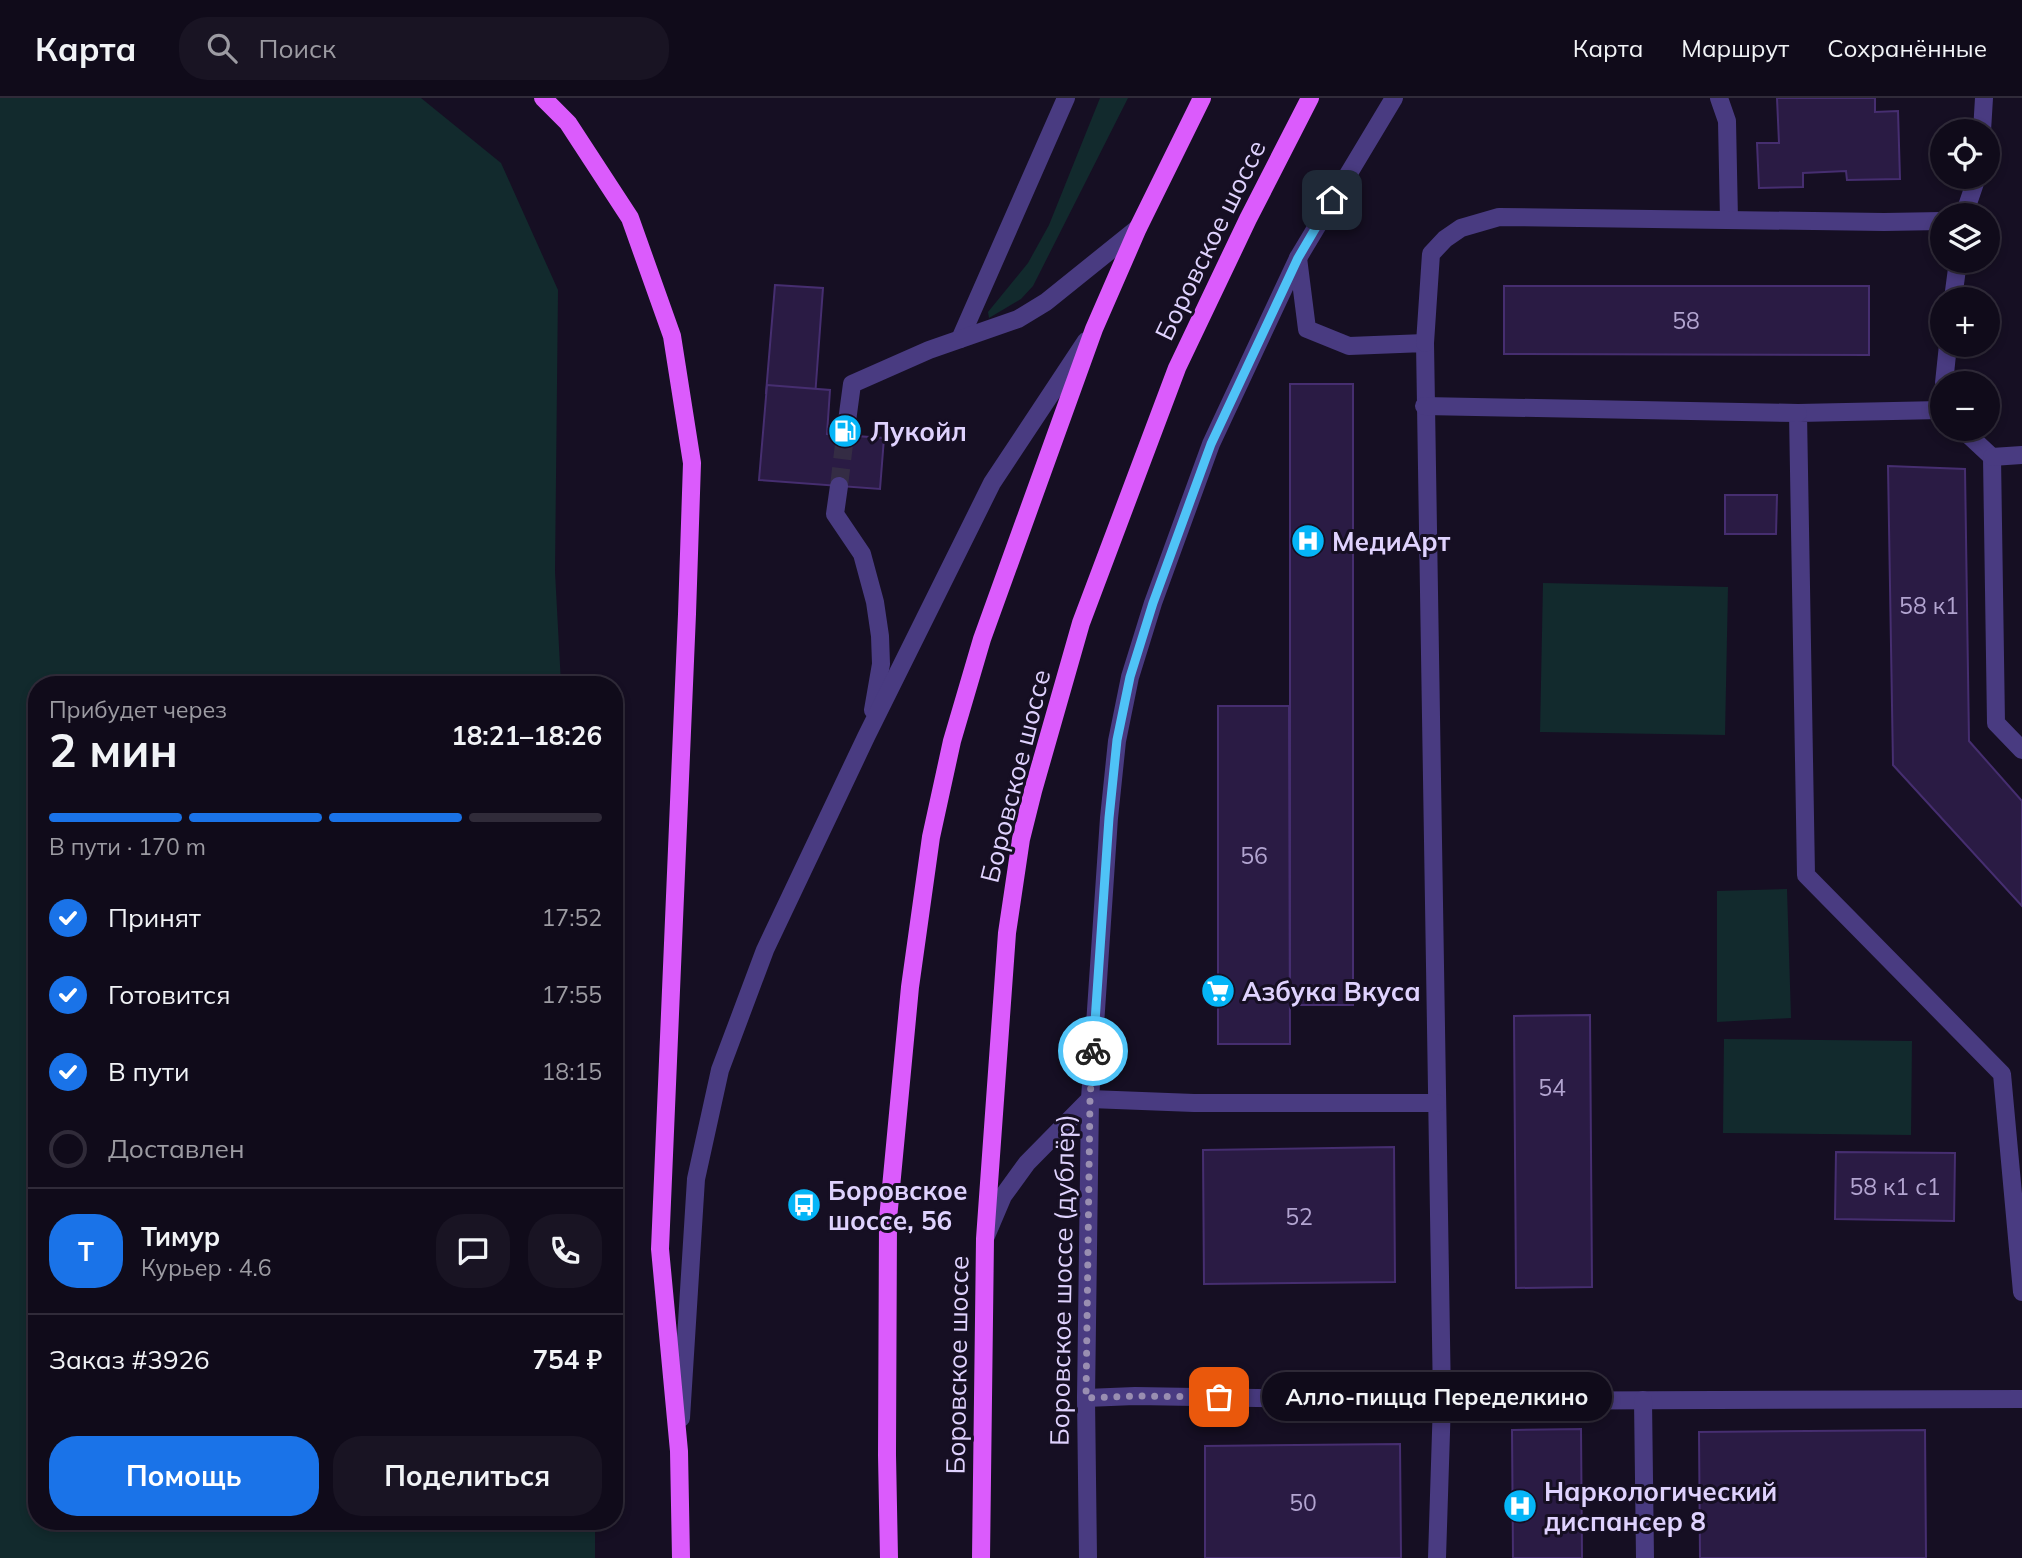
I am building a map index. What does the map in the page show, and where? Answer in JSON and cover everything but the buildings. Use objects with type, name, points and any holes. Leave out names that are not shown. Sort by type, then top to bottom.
[{"type":"main road","points":[[543,98],[568,123],[630,218],[672,336],[692,463],[660,1249],[679,1451],[681,1558]]},
{"type":"main road","points":[[889,1558],[888,1220],[910,987],[929,850],[952,741],[982,639],[1094,329],[1202,98]]},
{"type":"main road","name":"Боровское шоссе","points":[[981,1558],[985,1239],[1007,933],[1021,839],[1081,622],[1177,368],[1310,98]]},
{"type":"street","points":[[960,339],[1066,98]]},
{"type":"street","name":"Боровское шоссе (дублёр)","points":[[1088,1558],[1086,1398],[1090,1099],[1109,818],[1117,740],[1130,677],[1153,603],[1211,444],[1298,258],[1394,98]]},
{"type":"street","points":[[1719,98],[1727,121],[1729,220]]},
{"type":"street","points":[[1983,119],[1984,98]]},
{"type":"street","points":[[1437,1558],[1442,1401],[1424,406],[1431,254],[1445,239],[1461,229],[1499,217],[1930,221]]},
{"type":"street","points":[[845,436],[852,384],[929,349],[1018,319],[1045,302],[1139,228]]},
{"type":"street","points":[[1298,258],[1307,329],[1349,346],[1425,343]]},
{"type":"street","points":[[679,1451],[696,1179],[719,1070],[765,950],[866,737],[992,483],[1094,329]]},
{"type":"street","points":[[1424,406],[1798,413],[1930,408]]},
{"type":"street","points":[[1798,413],[1806,875],[2002,1074],[2022,1292]]},
{"type":"street","points":[[1975,441],[1992,457],[1996,723],[2022,750]]},
{"type":"street","points":[[1992,457],[2022,455]]},
{"type":"street","points":[[839,486],[835,514],[862,554],[875,603],[880,636],[881,664],[876,699],[866,737]]},
{"type":"street","points":[[985,1239],[1003,1196],[1027,1163],[1090,1099],[1207,1103],[1437,1103]]},
{"type":"street","points":[[1086,1398],[1135,1396],[1442,1401],[2022,1398]]},
{"type":"street","points":[[1643,1400],[1645,1558]]},
{"type":"green space","points":[[0,98],[421,98],[501,163],[558,290],[555,572],[561,676],[28,676],[28,1530],[595,1530],[595,1558],[0,1558]]},
{"type":"green space","points":[[1100,98],[1128,98],[1033,286],[1021,299],[989,318],[988,312],[1028,263],[1049,225]]},
{"type":"green space","points":[[1543,583],[1728,587],[1725,735],[1540,732]]},
{"type":"green space","points":[[1787,889],[1791,1018],[1717,1022],[1717,891]]},
{"type":"green space","points":[[1724,1039],[1912,1041],[1911,1135],[1723,1133]]},
{"type":"tunnel","points":[[839,486],[845,436]]},
{"type":"way so far","points":[[1093,1051],[1086,1398],[1219,1397]]},
{"type":"place","name":"Лукойл","points":[[845,431]]},
{"type":"place","name":"МедиАрт","points":[[1308,541]]},
{"type":"place","name":"Азбука Вкуса","points":[[1218,991]]},
{"type":"place","name":"Боровское шоссе, 56","points":[[804,1205]]},
{"type":"place","name":"Алло-пицца Переделкино","points":[[1219,1397]]},
{"type":"place","name":"Наркологический диспансер 8","points":[[1520,1506]]},
{"type":"route","points":[[1093,1051],[1109,818],[1117,740],[1130,677],[1153,603],[1211,444],[1298,258],[1332,200]]}]
